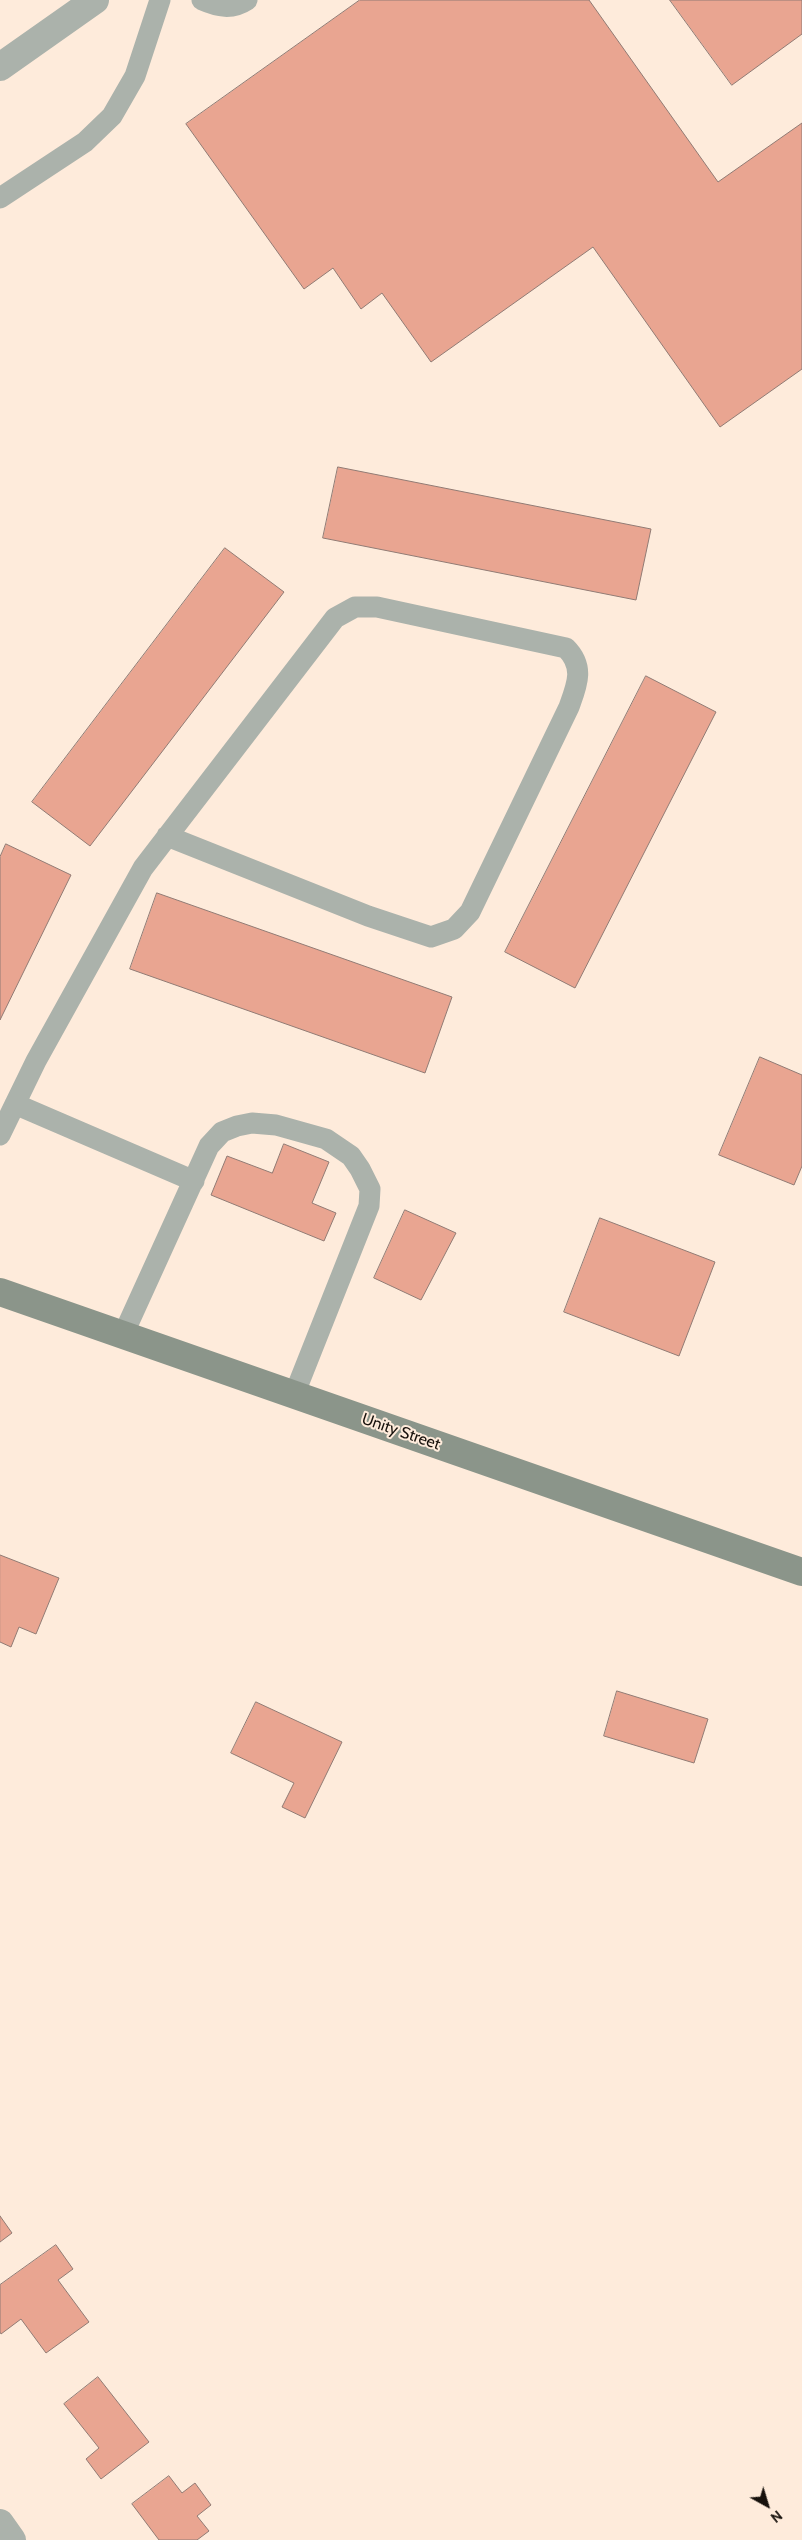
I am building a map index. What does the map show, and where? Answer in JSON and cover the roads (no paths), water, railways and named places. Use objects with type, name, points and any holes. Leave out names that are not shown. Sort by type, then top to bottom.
[{"type":"street","points":[[0,67],[95,0]]},
{"type":"street","name":"Unity Street","points":[[0,1292],[802,1572]]},
{"type":"street","points":[[0,2523],[12,2540]]},
{"type":"lane","points":[[0,198],[85,142],[112,116],[135,76],[160,0]]},
{"type":"lane","points":[[202,0],[218,7],[240,5],[247,0]]},
{"type":"lane","points":[[0,1135],[36,1061],[143,868],[167,836],[335,618],[354,607],[377,607],[566,648],[576,658],[578,682],[569,707],[470,912],[454,929],[431,937],[368,916],[167,836]]},
{"type":"lane","points":[[15,1104],[194,1181]]},
{"type":"lane","points":[[123,1335],[209,1146],[222,1132],[252,1123],[276,1125],[326,1139],[351,1156],[370,1189],[369,1206],[294,1395]]}]
